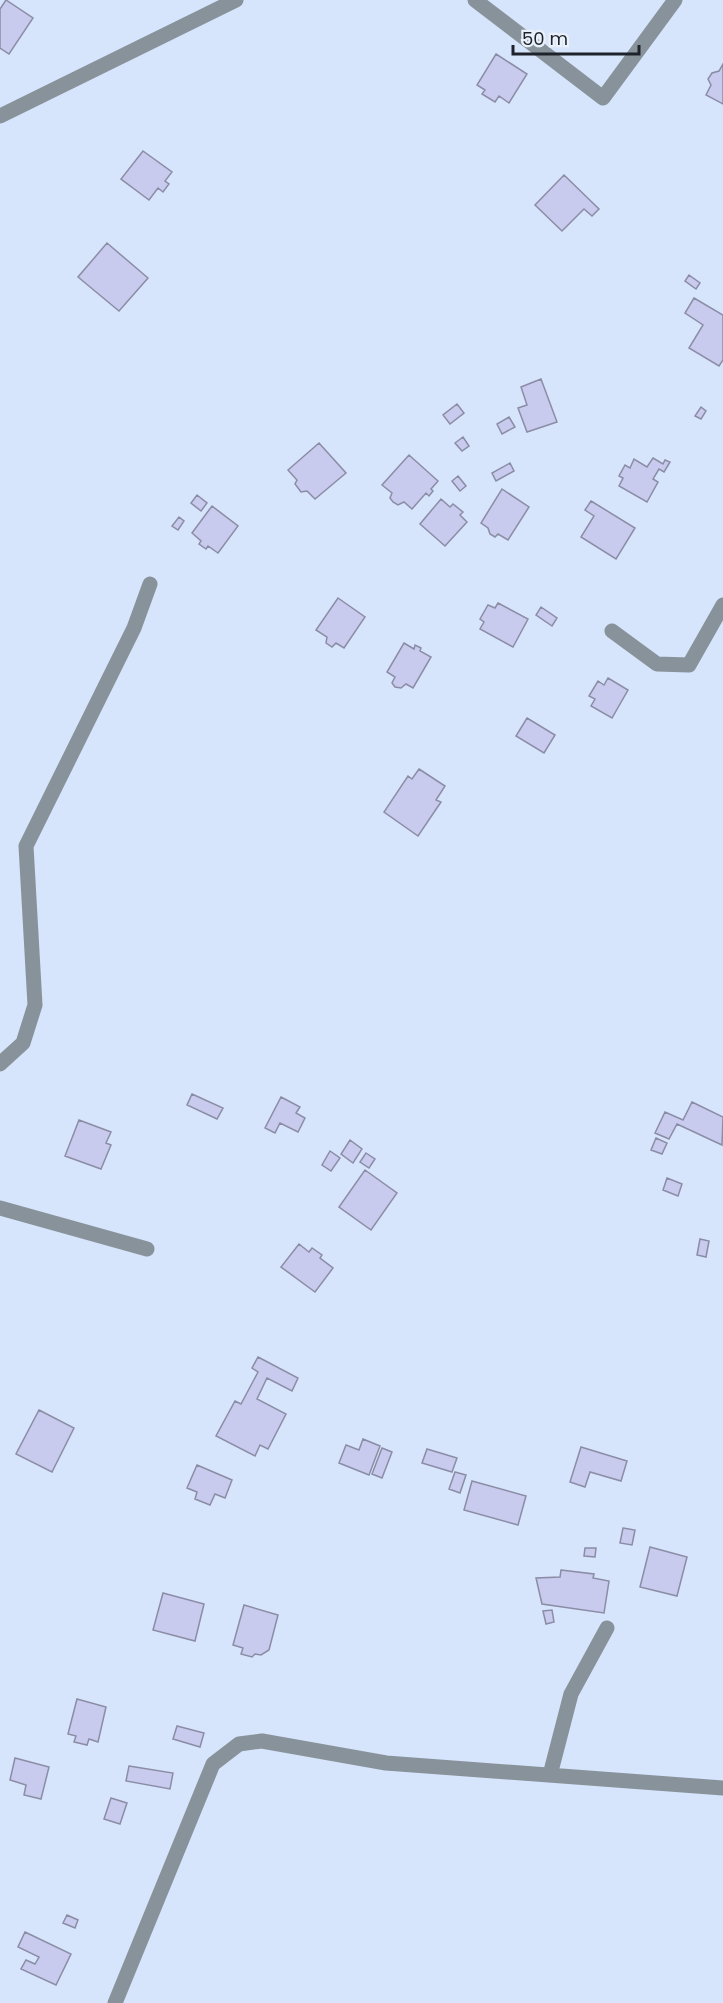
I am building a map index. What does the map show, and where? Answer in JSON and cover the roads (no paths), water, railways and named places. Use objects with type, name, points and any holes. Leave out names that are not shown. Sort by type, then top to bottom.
[{"type":"street","points":[[0,116],[217,4],[236,0]]},
{"type":"street","points":[[475,0],[603,98],[675,0]]},
{"type":"street","points":[[0,1064],[24,1043],[35,1005],[26,846],[134,628],[150,584]]},
{"type":"street","points":[[612,631],[657,664],[689,665],[723,605]]},
{"type":"street","points":[[0,1208],[147,1249]]},
{"type":"street","points":[[550,1775],[571,1695],[607,1628]]},
{"type":"street","points":[[116,2003],[213,1764],[239,1744],[262,1741],[386,1763],[723,1788]]}]
